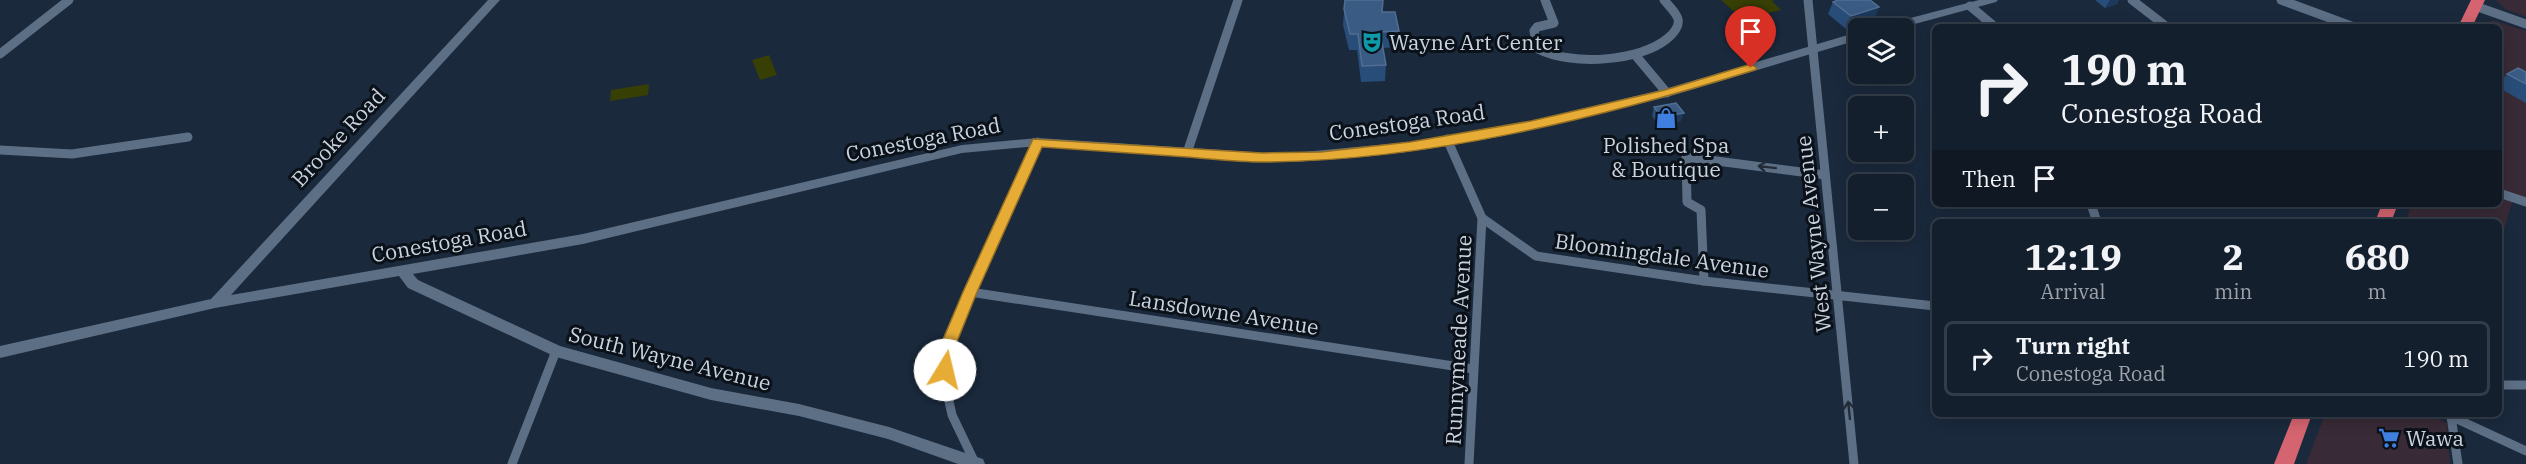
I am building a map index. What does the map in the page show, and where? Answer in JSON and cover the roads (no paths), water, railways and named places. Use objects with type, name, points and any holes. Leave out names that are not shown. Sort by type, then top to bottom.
[{"type":"highway","points":[[2466,24],[2476,3]]},
{"type":"highway","points":[[2284,464],[2302,417]]},
{"type":"main road","name":"Brooke Road","points":[[215,303],[494,0]]},
{"type":"main road","points":[[1914,21],[1992,0]]},
{"type":"main road","name":"Conestoga Road","points":[[0,352],[215,303],[583,239],[962,149],[1038,142],[1187,153],[1300,158],[1447,139],[1531,125],[1667,93],[1848,39]]},
{"type":"main road","name":"South Wayne Avenue","points":[[406,269],[406,277],[413,284],[556,351],[711,394],[800,410],[889,433],[976,464]]},
{"type":"street","points":[[0,54],[69,0]]},
{"type":"street","points":[[1187,153],[1224,33],[1239,0]]},
{"type":"street","points":[[1545,0],[1554,23],[1533,31],[1536,45],[1543,52],[1556,57],[1636,56],[1669,38],[1678,26],[1678,18],[1664,0]]},
{"type":"street","name":"West Wayne Avenue","points":[[1808,0],[1854,464]]},
{"type":"street","points":[[2132,0],[2163,24]]},
{"type":"street","points":[[2281,0],[2346,24]]},
{"type":"street","points":[[2476,3],[2526,24]]},
{"type":"street","points":[[1970,6],[1991,24]]},
{"type":"street","points":[[1636,56],[1667,93]]},
{"type":"street","points":[[0,150],[60,157],[106,152],[188,136]]},
{"type":"street","points":[[1447,139],[1482,218]]},
{"type":"street","points":[[976,464],[952,415],[946,392],[947,349],[970,292],[1038,142]]},
{"type":"street","points":[[1704,281],[1701,210],[1687,202],[1686,157],[1825,175]]},
{"type":"street","points":[[2502,194],[2526,202]]},
{"type":"street","name":"Bloomingdale Avenue","points":[[1482,218],[1536,256],[1704,281],[1932,306]]},
{"type":"street","name":"Runnymeade Avenue","points":[[1470,464],[1482,218]]},
{"type":"street","name":"Lansdowne Avenue","points":[[970,292],[1473,369]]},
{"type":"street","points":[[512,464],[556,351]]},
{"type":"street","points":[[2502,385],[2526,385]]},
{"type":"street","points":[[2449,417],[2458,464]]},
{"type":"street","points":[[2453,417],[2526,451]]},
{"type":"place","name":"Wayne Art Center","points":[[1372,42]]},
{"type":"place","name":"Polished Spa & Boutique","points":[[1666,118]]},
{"type":"place","name":"Wawa","points":[[2389,438]]}]
